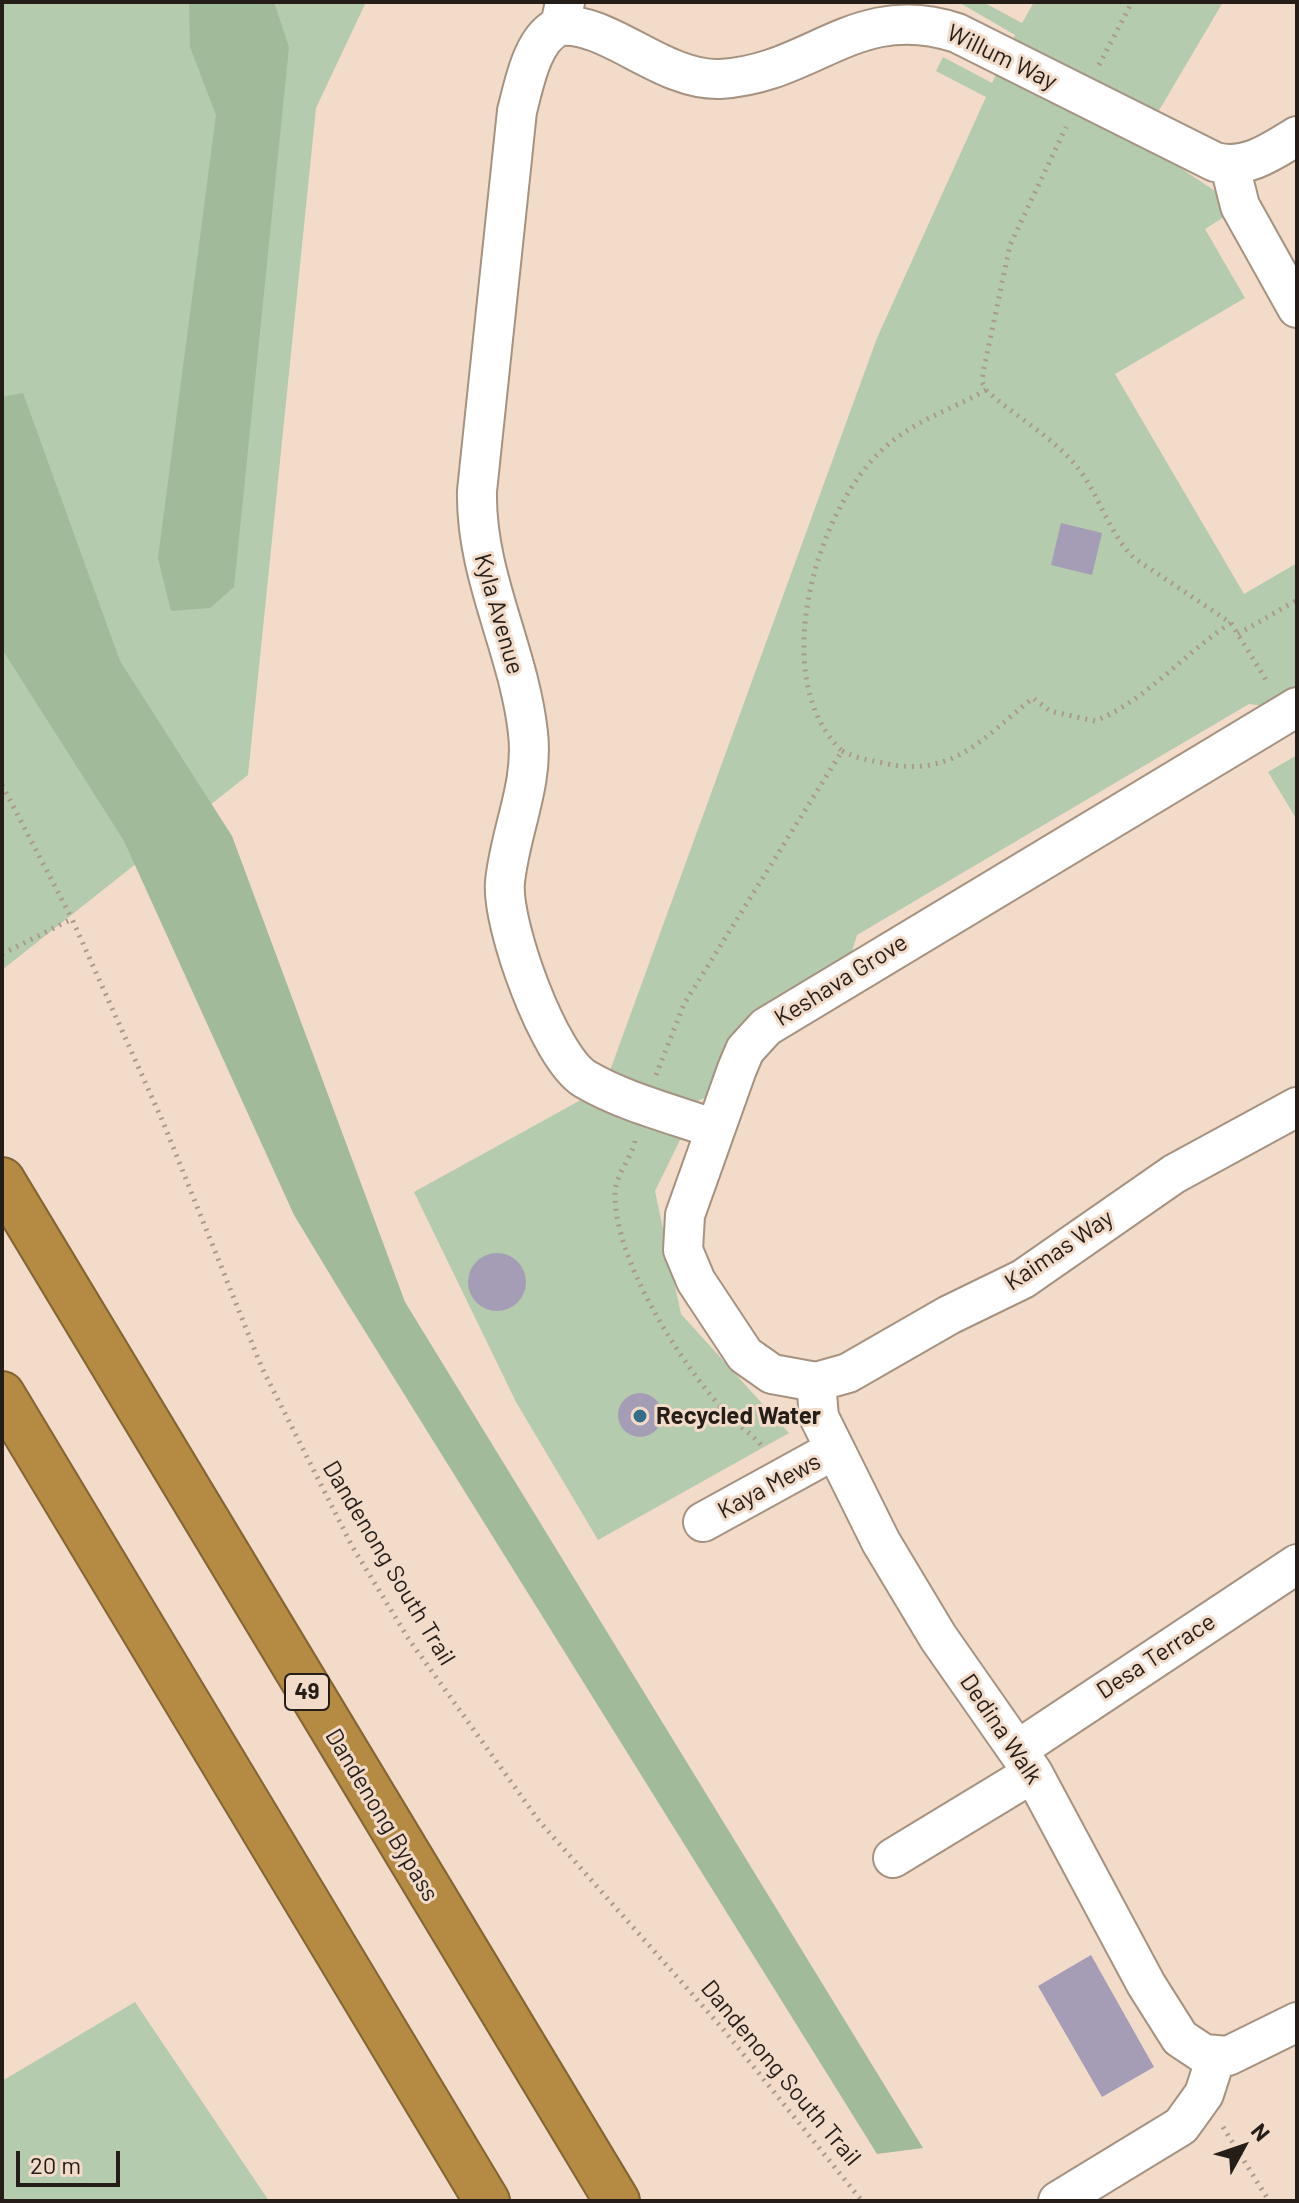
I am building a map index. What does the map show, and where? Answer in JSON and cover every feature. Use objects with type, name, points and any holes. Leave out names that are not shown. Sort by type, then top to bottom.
[{"type":"highway","name":"Dandenong Bypass","points":[[2,1180],[617,2201]]},
{"type":"highway","points":[[2,1394],[487,2201]]},
{"type":"street","name":"Willum Way","points":[[563,14],[580,26],[662,65],[716,79],[764,71],[898,11],[957,33],[1203,157],[1230,166]]},
{"type":"street","name":"Kyla Avenue","points":[[563,14],[535,56],[517,111],[477,491],[481,550],[514,666],[529,737],[528,770],[504,887],[513,941],[557,1049],[584,1079],[715,1129]]},
{"type":"street","points":[[1297,136],[1258,158],[1230,166],[1240,206],[1297,308]]},
{"type":"street","name":"Keshava Grove","points":[[816,1382],[772,1374],[745,1355],[718,1318],[687,1262],[682,1226],[745,1050],[780,1015],[1292,710]]},
{"type":"street","name":"Kaimas Way","points":[[816,1382],[848,1373],[949,1315],[1023,1279],[1174,1174],[1297,1107]]},
{"type":"street","name":"Dedina Walk","points":[[816,1382],[819,1417],[909,1592],[1025,1762],[1171,2025],[1191,2048],[1216,2057]]},
{"type":"street","name":"Kaya Mews","points":[[703,1522],[834,1450]]},
{"type":"street","name":"Desa Terrace","points":[[893,1858],[1297,1564]]},
{"type":"street","points":[[1058,2201],[1181,2126],[1204,2094],[1216,2057],[1241,2051],[1297,2022]]},
{"type":"path","points":[[1132,2],[1022,213],[1010,245],[982,382],[986,390],[1038,430],[1079,470],[1116,536],[1134,558],[1231,623],[1292,710]]},
{"type":"path","points":[[986,390],[907,427],[878,453],[842,503],[824,539],[808,592],[804,640],[807,680],[831,741],[858,759],[902,767],[946,763],[967,751],[1033,698],[1050,711],[1095,721],[1138,698],[1197,644],[1231,623]]},
{"type":"path","points":[[1238,634],[1297,600]]},
{"type":"path","points":[[784,1478],[755,1437],[728,1416],[694,1373],[630,1266],[619,1234],[615,1192],[618,1178],[633,1151],[645,1104],[684,1004],[842,751]]},
{"type":"path","name":"Dandenong South Trail","points":[[2,785],[72,919],[163,1122],[262,1368],[352,1546],[408,1638],[539,1821],[723,2029],[862,2201]]},
{"type":"path","points":[[2,954],[72,919]]},
{"type":"path","points":[[1204,2094],[1269,2201]]},
{"type":"green space","points":[[2,2],[366,2],[316,108],[248,775],[2,970]]},
{"type":"green space","points":[[189,2],[274,2],[289,47],[234,587],[210,608],[171,611],[158,558],[216,115],[190,47]]},
{"type":"green space","points":[[983,2],[1022,23],[1034,2],[1223,2],[1154,119],[1011,43],[1015,35],[960,3]]},
{"type":"green space","points":[[943,57],[992,83],[998,71],[1149,147],[1221,195],[1227,215],[1205,229],[1245,298],[1115,374],[1244,594],[1297,563],[1297,692],[1273,707],[1249,704],[857,935],[850,958],[710,1095],[692,1104],[608,1076],[877,338],[986,97],[936,71]]},
{"type":"green space","points":[[23,393],[120,661],[232,836],[405,1302],[923,2148],[877,2154],[343,1296],[294,1215],[124,841],[2,649],[2,397]]},
{"type":"green space","points":[[1297,755],[1297,820],[1268,772]]},
{"type":"green space","points":[[588,1096],[682,1136],[655,1191],[681,1314],[789,1433],[598,1540],[516,1402],[414,1192]]},
{"type":"green space","points":[[135,2002],[269,2201],[2,2201],[2,2081]]},
{"type":"building","points":[[1061,523],[1102,533],[1092,575],[1051,565]]},
{"type":"building","points":[[497,1253],[508,1255],[517,1262],[524,1271],[524,1293],[517,1302],[508,1309],[497,1311],[486,1309],[477,1302],[470,1293],[468,1282],[470,1271],[477,1262],[486,1255]]},
{"type":"building","name":"Recycled Water","points":[[640,1393],[656,1399],[662,1415],[656,1431],[640,1437],[624,1431],[618,1415],[624,1399]]},
{"type":"building","points":[[1091,1955],[1154,2067],[1102,2097],[1038,1986]]},
{"type":"place","name":"Recycled Water","points":[[640,1416]]}]
